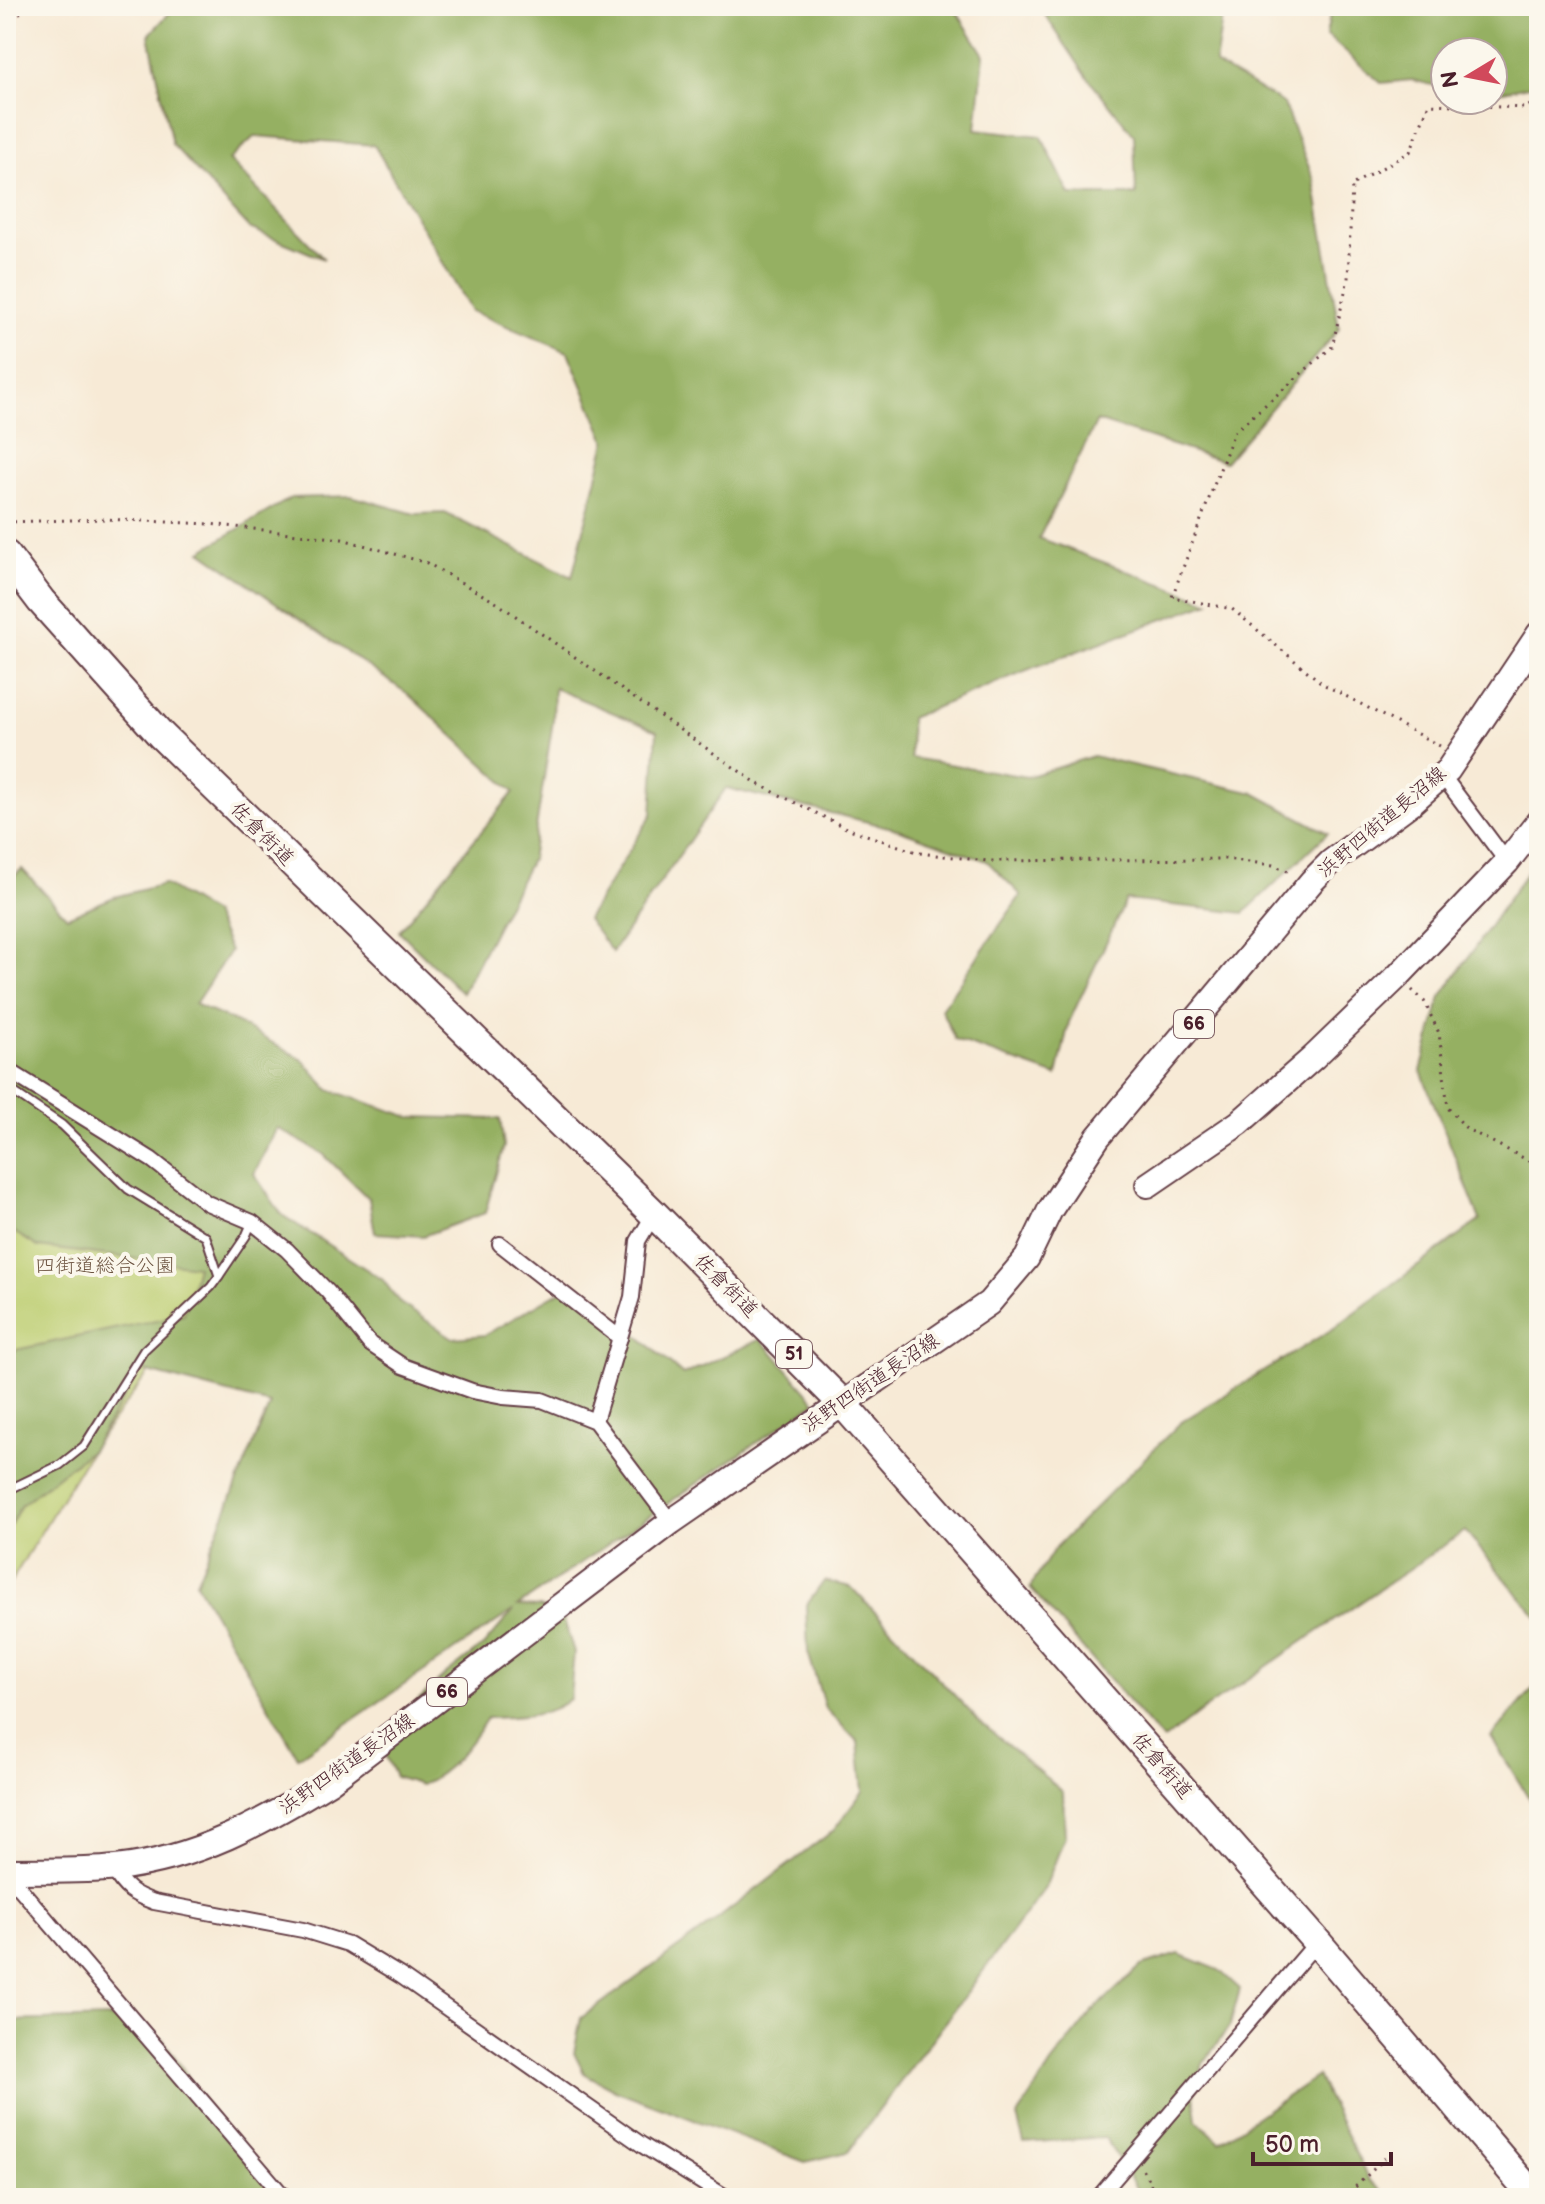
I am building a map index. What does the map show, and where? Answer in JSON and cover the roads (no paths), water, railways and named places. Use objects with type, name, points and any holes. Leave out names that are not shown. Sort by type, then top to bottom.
[{"type":"highway","name":"佐倉街道","points":[[6,555],[41,601],[161,735],[654,1214],[844,1405],[1317,1942],[1535,2198]]},
{"type":"main road","name":"浜野四街道長沼線","points":[[6,1872],[113,1869],[151,1863],[217,1843],[256,1825],[330,1781],[671,1522],[989,1303],[1027,1258],[1065,1184],[1098,1137],[1312,881],[1331,862],[1412,802],[1442,775],[1539,634]]},
{"type":"main road","points":[[1148,1185],[1239,1123],[1314,1057],[1398,976],[1507,862],[1539,821]]},
{"type":"street","points":[[1442,775],[1507,862]]},
{"type":"street","points":[[6,1069],[152,1160],[207,1203],[252,1222],[287,1250],[318,1281],[370,1344],[403,1366],[472,1391],[542,1400],[595,1421],[671,1522]]},
{"type":"street","points":[[595,1421],[632,1297],[638,1241],[654,1214]]},
{"type":"street","points":[[500,1244],[620,1338]]},
{"type":"street","points":[[113,1869],[122,1884],[134,1895],[303,1930],[348,1944],[401,1976],[642,2145],[727,2198]]},
{"type":"street","points":[[6,1872],[285,2198]]},
{"type":"street","points":[[1098,2198],[1317,1942]]},
{"type":"lane","points":[[6,1087],[62,1125],[128,1189],[206,1237],[219,1276]]},
{"type":"lane","points":[[6,1491],[60,1465],[84,1446],[144,1350],[211,1287],[252,1222]]},
{"type":"park label","name":"四街道総合公園","points":[[105,1266]]}]
